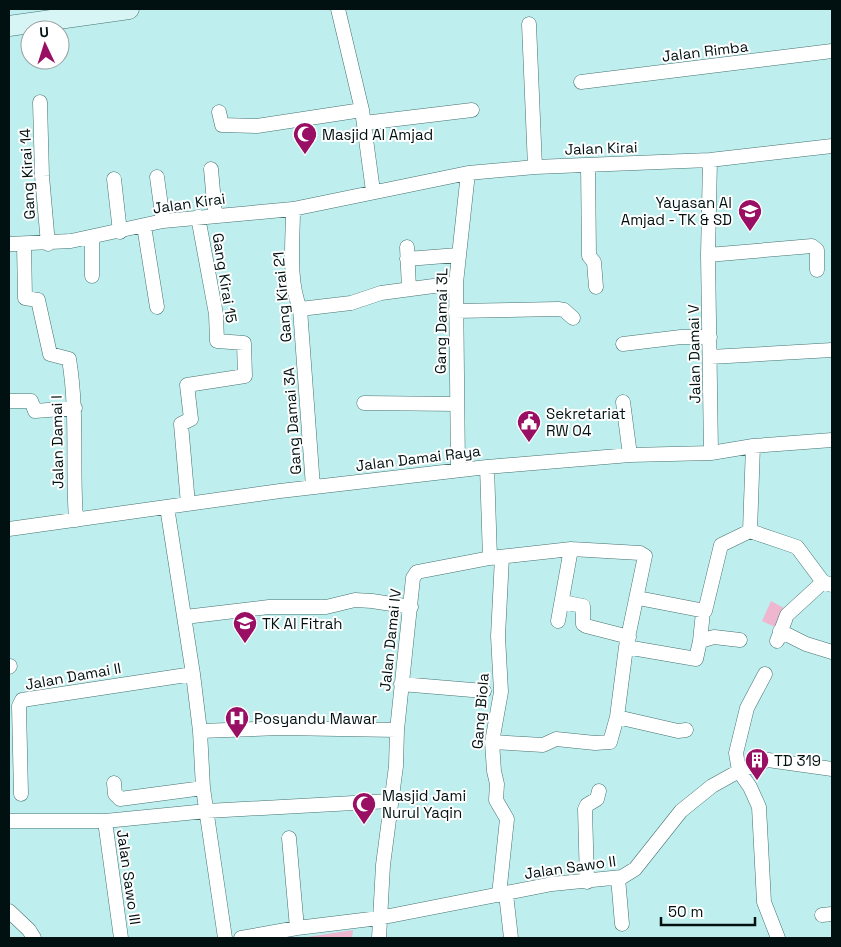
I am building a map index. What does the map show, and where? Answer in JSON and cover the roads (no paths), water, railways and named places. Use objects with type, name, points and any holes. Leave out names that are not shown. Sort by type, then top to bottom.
[{"type":"street","points":[[9,26],[129,9]]},
{"type":"street","points":[[338,9],[363,116],[373,191]]},
{"type":"street","points":[[529,24],[535,167]]},
{"type":"street","name":"Jalan Rimba","points":[[581,82],[832,51]]},
{"type":"street","name":"Gang Kirai 14","points":[[40,102],[42,176],[48,244]]},
{"type":"street","points":[[219,112],[222,125],[257,126],[363,116],[472,110]]},
{"type":"street","name":"Jalan Kirai","points":[[9,244],[48,244],[120,232],[163,221],[215,214],[293,209],[373,191],[468,173],[535,167],[710,160],[832,146]]},
{"type":"street","name":"Jalan Damai V","points":[[710,160],[708,255],[711,453]]},
{"type":"street","points":[[588,165],[589,256],[594,262],[596,287]]},
{"type":"street","points":[[211,169],[215,214]]},
{"type":"street","name":"Gang Damai 3L","points":[[458,470],[455,311],[458,255],[464,224],[468,173]]},
{"type":"street","points":[[157,177],[163,221]]},
{"type":"street","points":[[114,179],[120,232]]},
{"type":"street","name":"Gang Kirai 21","points":[[293,209],[294,276],[296,298],[300,308],[303,353]]},
{"type":"street","name":"Gang Kirai 15","points":[[188,504],[181,424],[191,419],[187,385],[245,376],[244,343],[217,342],[216,314],[198,217]]},
{"type":"street","points":[[144,226],[157,308]]},
{"type":"street","points":[[92,237],[92,276]]},
{"type":"street","name":"Jalan Damai I","points":[[24,244],[25,297],[38,300],[50,354],[69,359],[75,408],[73,478],[76,520]]},
{"type":"street","points":[[708,255],[812,246],[817,250],[818,270]]},
{"type":"street","points":[[409,288],[407,253],[458,255]]},
{"type":"street","points":[[300,308],[351,303],[381,293],[456,283]]},
{"type":"street","points":[[455,311],[558,309],[564,310],[573,318]]},
{"type":"street","points":[[623,344],[681,337],[710,337]]},
{"type":"street","points":[[710,357],[832,350]]},
{"type":"street","name":"Gang Damai 3A","points":[[303,353],[313,487]]},
{"type":"street","points":[[9,401],[31,401],[35,411],[75,408]]},
{"type":"street","points":[[623,402],[630,455]]},
{"type":"street","points":[[364,403],[457,404]]},
{"type":"street","name":"Jalan Damai Raya","points":[[9,529],[313,487],[458,470],[630,455],[711,453],[753,446],[832,440]]},
{"type":"street","points":[[750,531],[753,446]]},
{"type":"street","points":[[487,467],[496,557],[571,549],[643,553],[645,562],[628,642],[617,717],[611,740],[608,743],[556,739],[543,745],[492,742]]},
{"type":"street","points":[[167,507],[193,674],[200,731],[203,788],[225,938]]},
{"type":"street","points":[[562,602],[583,606],[583,624],[586,626],[628,642],[696,659],[703,612],[707,610],[721,545],[750,531],[797,547],[828,584],[787,615],[779,636],[832,652]]},
{"type":"street","points":[[558,621],[571,549]]},
{"type":"street","name":"Jalan Damai IV","points":[[379,938],[379,918],[390,801],[396,766],[401,684],[413,578],[417,572],[496,557]]},
{"type":"street","name":"Gang Biola","points":[[496,557],[501,692],[492,742],[497,784],[496,800],[507,820],[502,894],[511,938]]},
{"type":"street","points":[[638,598],[703,612]]},
{"type":"street","points":[[185,617],[268,608],[326,607],[355,600],[411,607]]},
{"type":"street","points":[[700,641],[714,637],[740,640]]},
{"type":"street","name":"Jalan Damai II","points":[[21,794],[19,706],[22,700],[193,674]]},
{"type":"street","points":[[764,674],[744,718],[736,753],[739,770],[750,787],[759,807],[764,902],[778,938]]},
{"type":"street","points":[[401,684],[484,691]]},
{"type":"street","points":[[617,717],[678,731],[686,730]]},
{"type":"street","points":[[200,731],[280,728],[397,730]]},
{"type":"street","name":"Jalan Sawo II","points":[[241,938],[298,928],[379,918],[552,884],[618,878],[635,869],[681,811],[697,797],[739,770],[768,760],[782,764],[832,769]]},
{"type":"street","points":[[114,783],[115,794],[120,799],[203,788]]},
{"type":"street","points":[[587,882],[585,810],[587,805],[597,799],[599,791]]},
{"type":"street","name":"Jalan Sawo III","points":[[9,821],[105,820],[207,811],[390,801]]},
{"type":"street","name":"Jalan Sawo III","points":[[105,820],[121,938]]},
{"type":"street","points":[[289,838],[298,928]]},
{"type":"street","points":[[618,878],[622,924]]},
{"type":"street","points":[[9,910],[29,930],[34,938]]},
{"type":"place","name":"Masjid Al Amjad","points":[[305,155]]},
{"type":"place","name":"Yayasan Al Amjad - TK & SD","points":[[750,232]]},
{"type":"place","name":"Sekretariat RW 04","points":[[529,443]]},
{"type":"place","name":"TK Al Fitrah","points":[[245,644]]},
{"type":"place","name":"Posyandu Mawar","points":[[237,739]]},
{"type":"place","name":"TD 319","points":[[757,781]]},
{"type":"place","name":"Masjid Jami Nurul Yaqin","points":[[364,825]]}]
